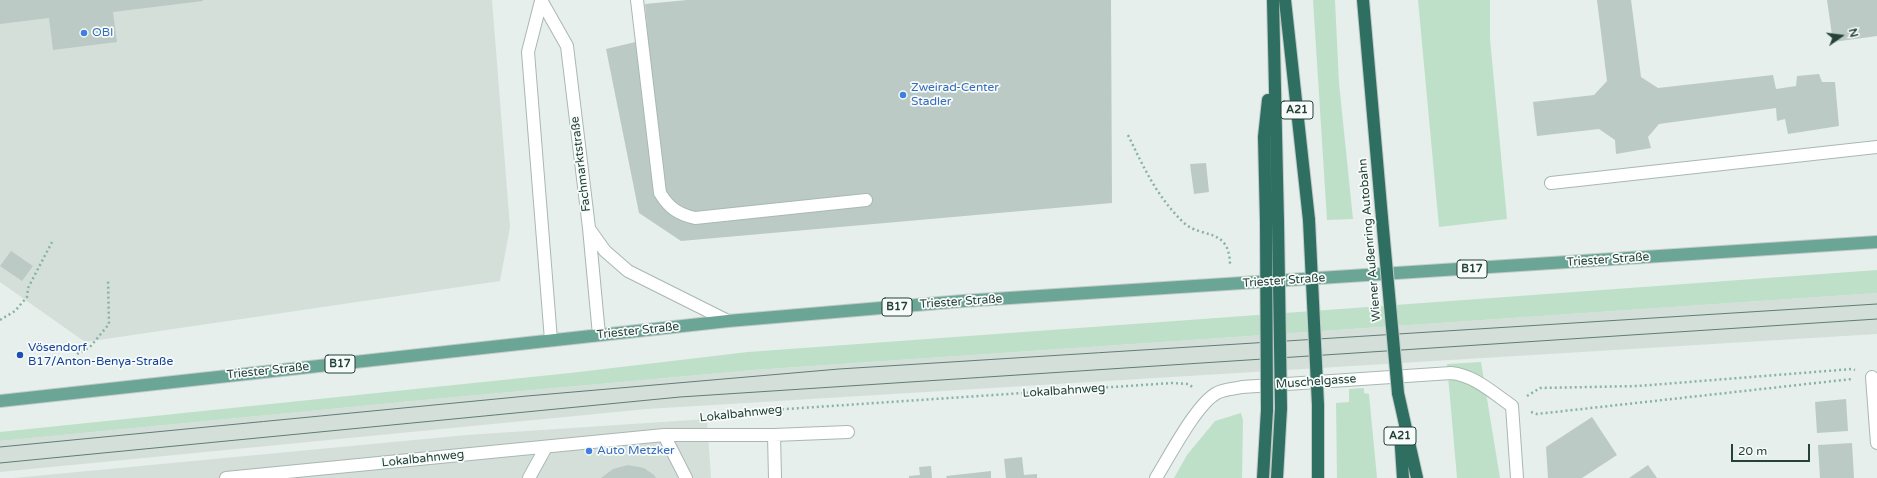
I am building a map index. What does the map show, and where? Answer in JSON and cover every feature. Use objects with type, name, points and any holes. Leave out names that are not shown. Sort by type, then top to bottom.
[{"type":"highway","points":[[1273,0],[1281,408],[1276,478]]},
{"type":"highway","name":"A21","points":[[1285,0],[1309,220],[1318,405],[1318,478]]},
{"type":"highway","name":"Wiener Außenring Autobahn","points":[[1363,0],[1398,393],[1403,478]]},
{"type":"highway","points":[[1263,478],[1267,410],[1264,137],[1273,58]]},
{"type":"highway","points":[[1398,393],[1417,478]]},
{"type":"main road","name":"Triester Straße","points":[[0,401],[728,321],[963,301],[1877,242]]},
{"type":"street","name":"Fachmarktstraße","points":[[541,0],[567,46],[589,228],[599,335]]},
{"type":"street","name":"Fachmarktstraße","points":[[541,0],[528,52],[551,340]]},
{"type":"street","points":[[636,0],[660,193],[667,205],[680,214],[695,218],[866,200]]},
{"type":"street","points":[[1551,184],[1877,147]]},
{"type":"street","points":[[589,228],[605,252],[628,270],[728,321]]},
{"type":"street","name":"Muschelgasse","points":[[1207,399],[1218,392],[1242,387],[1451,372],[1476,381],[1512,406]]},
{"type":"street","points":[[1872,377],[1877,443]]},
{"type":"street","points":[[1156,478],[1207,399]]},
{"type":"street","points":[[1512,406],[1517,478]]},
{"type":"street","name":"Lokalbahnweg","points":[[226,478],[664,435],[774,436],[848,432]]},
{"type":"street","points":[[664,435],[686,478]]},
{"type":"street","points":[[774,436],[775,478]]},
{"type":"street","points":[[528,478],[546,447]]},
{"type":"path","points":[[1128,135],[1156,191],[1186,224],[1220,238],[1230,254],[1231,284]]},
{"type":"path","points":[[0,320],[15,311],[27,297],[28,288],[52,242]]},
{"type":"path","points":[[77,354],[90,347],[109,324],[108,279]]},
{"type":"path","points":[[1512,406],[1540,388],[1638,386],[1852,369],[1872,377]]},
{"type":"path","points":[[1512,406],[1537,414],[1872,377]]},
{"type":"path","name":"Lokalbahnweg","points":[[723,414],[1172,383],[1188,384],[1207,399]]},
{"type":"shaded area","points":[[0,0],[492,0],[510,227],[500,281],[85,342],[0,282]]},
{"type":"shaded area","points":[[1877,293],[1877,334],[647,409],[0,472],[0,441],[434,399],[754,370]]},
{"type":"shaded area","points":[[707,419],[711,478],[14,478],[467,435]]},
{"type":"green space","points":[[1313,0],[1335,0],[1339,83],[1353,219],[1327,220]]},
{"type":"green space","points":[[1418,0],[1490,0],[1490,39],[1507,219],[1439,227]]},
{"type":"green space","points":[[1877,270],[1877,293],[754,370],[0,441],[0,432],[570,373],[748,352]]},
{"type":"green space","points":[[1481,362],[1500,478],[1457,478],[1447,364]]},
{"type":"green space","points":[[1364,388],[1364,393],[1369,394],[1377,478],[1337,478],[1336,403],[1349,402],[1349,389]]},
{"type":"green space","points":[[1241,413],[1243,420],[1242,478],[1174,478],[1187,455],[1215,421]]},
{"type":"building","name":"OBI","points":[[0,0],[203,1],[113,12],[117,42],[53,50],[49,18],[0,24]]},
{"type":"building","points":[[687,0],[1111,0],[1112,203],[681,241],[639,213],[606,49],[648,39],[645,4]]},
{"type":"building","points":[[1597,0],[1631,0],[1641,77],[1658,88],[1773,75],[1776,89],[1796,86],[1797,76],[1819,74],[1822,82],[1835,82],[1839,126],[1788,134],[1785,119],[1777,121],[1776,108],[1659,124],[1648,137],[1651,148],[1616,154],[1615,140],[1599,129],[1537,136],[1533,102],[1594,95],[1607,81]]},
{"type":"building","points":[[1827,0],[1877,0],[1877,36],[1833,42]]},
{"type":"building","points":[[1206,163],[1209,192],[1194,194],[1190,164]]},
{"type":"building","points":[[11,251],[33,266],[22,281],[0,266]]},
{"type":"building","points":[[1846,399],[1848,431],[1817,433],[1815,402]]},
{"type":"building","points":[[1592,417],[1617,455],[1582,478],[1548,478],[1546,447]]},
{"type":"building","points":[[1852,443],[1854,478],[1820,478],[1818,445]]},
{"type":"building","points":[[1022,457],[1024,475],[1037,474],[1037,478],[1006,478],[1004,459]]},
{"type":"building","points":[[628,465],[644,468],[656,478],[601,478],[613,469]]},
{"type":"building","points":[[1648,465],[1657,478],[1629,478]]},
{"type":"building","points":[[931,466],[932,478],[909,478],[909,476],[920,475],[919,467]]},
{"type":"building","points":[[991,471],[991,478],[947,478],[946,476]]},
{"type":"tram line","points":[[0,447],[527,396],[839,369],[1877,304]]},
{"type":"tram line","points":[[0,463],[680,397],[1877,319]]},
{"type":"place","name":"OBI","points":[[84,33]]},
{"type":"place","name":"Zweirad-Center Stadler","points":[[903,95]]},
{"type":"place","name":"Vösendorf B17/Anton-Benya-Straße","points":[[20,355]]},
{"type":"place","name":"Auto Metzker","points":[[589,451]]}]
